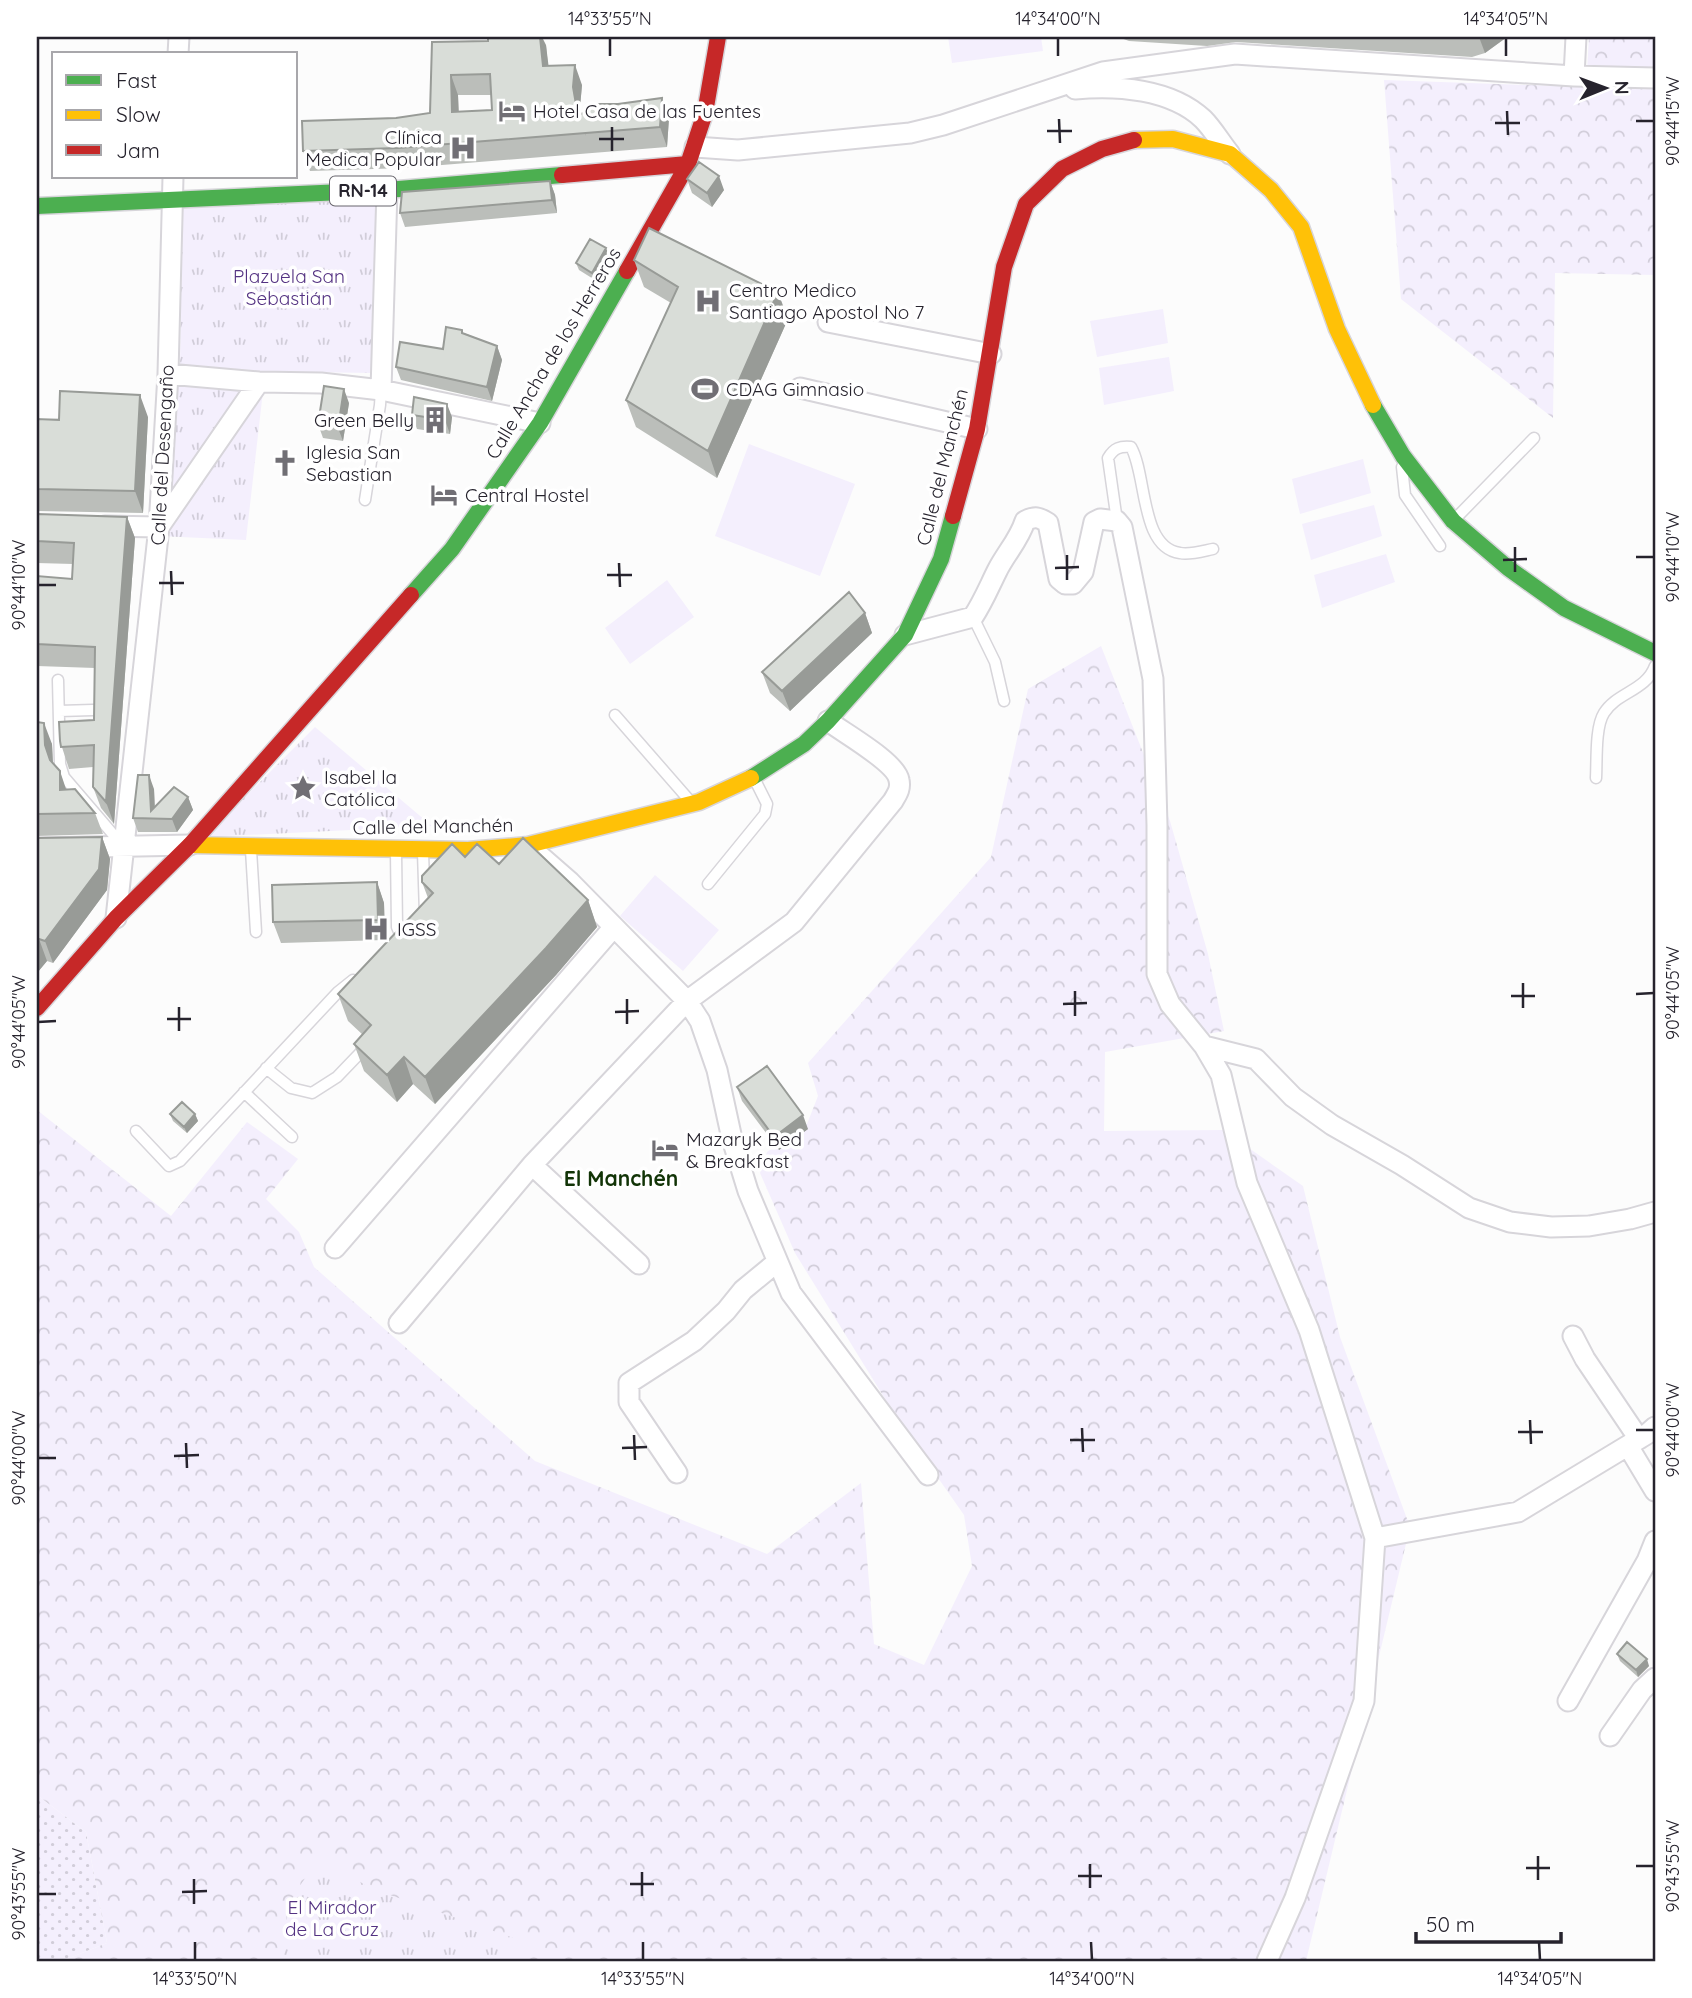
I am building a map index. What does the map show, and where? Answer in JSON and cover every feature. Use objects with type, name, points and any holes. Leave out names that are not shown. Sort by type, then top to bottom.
[{"type":"street","name":"Calle Ancha de los Herreros","points":[[190,845],[452,549],[540,423],[691,155],[705,113],[718,37]]},
{"type":"street","points":[[1574,76],[1576,37]]},
{"type":"street","points":[[691,155],[910,133],[943,125],[1102,72],[1234,54],[1574,76],[1655,78]]},
{"type":"street","points":[[1036,93],[1100,86],[1168,97],[1203,119],[1230,154]]},
{"type":"street","name":"Calle del Manchén","points":[[190,845],[468,850],[528,845],[693,804],[753,777],[804,744],[905,635],[941,559],[976,429],[1004,267],[1026,204],[1062,169],[1102,149],[1133,141],[1173,139],[1230,154],[1271,190],[1301,227],[1337,329],[1368,397],[1403,456],[1453,521],[1508,568],[1564,608],[1655,653]]},
{"type":"street","name":"RN-14","points":[[37,206],[387,190],[691,155]]},
{"type":"street","name":"Calle del Desengaño","points":[[116,918],[159,527],[173,178]]},
{"type":"street","points":[[381,390],[387,190]]},
{"type":"street","points":[[828,322],[991,354]]},
{"type":"street","points":[[167,374],[259,382],[321,383],[381,390],[540,423]]},
{"type":"street","points":[[91,525],[159,527],[259,382]]},
{"type":"street","points":[[800,388],[976,429]]},
{"type":"street","points":[[905,635],[973,617],[1019,538],[1025,521],[1032,517],[1040,517],[1048,523],[1059,579],[1065,584],[1073,584],[1083,572],[1094,522],[1100,519],[1117,521],[1122,527],[1153,679],[1157,974],[1170,1004],[1204,1046],[1221,1075],[1247,1183],[1309,1330],[1375,1538],[1364,1701],[1295,1898],[1267,1961]]},
{"type":"street","points":[[399,1323],[532,1165],[687,1001],[794,922],[899,790],[899,778],[890,765],[828,721]]},
{"type":"street","points":[[37,848],[190,845]]},
{"type":"street","points":[[37,1008],[116,918],[190,845]]},
{"type":"street","points":[[528,845],[570,882],[687,1001],[700,1021],[717,1070],[748,1191],[791,1293],[928,1475]]},
{"type":"street","points":[[335,1248],[613,928]]},
{"type":"street","points":[[1204,1046],[1256,1059],[1293,1097],[1332,1125],[1402,1165],[1469,1209],[1510,1222],[1551,1227],[1588,1226],[1655,1212]]},
{"type":"street","points":[[532,1165],[639,1264]]},
{"type":"street","points":[[677,1473],[629,1402],[629,1383],[694,1341],[726,1311],[743,1290],[777,1262]]},
{"type":"street","points":[[1573,1336],[1633,1443],[1655,1491]]},
{"type":"street","points":[[1375,1538],[1518,1512],[1655,1427]]},
{"type":"street","points":[[1568,1701],[1647,1561],[1655,1541]]},
{"type":"street","points":[[1610,1736],[1642,1690],[1655,1678]]},
{"type":"lane","points":[[365,500],[381,390]]},
{"type":"lane","points":[[1453,521],[1534,438]]},
{"type":"lane","points":[[1117,521],[1108,458],[1118,447],[1131,447],[1152,527],[1160,541],[1170,550],[1182,554],[1213,549]]},
{"type":"lane","points":[[1403,456],[1405,495],[1440,546]]},
{"type":"lane","points":[[973,617],[993,655],[1004,701]]},
{"type":"lane","points":[[1596,778],[1599,724],[1603,714],[1618,698],[1647,681],[1655,666]]},
{"type":"lane","points":[[58,680],[60,764],[64,778],[124,847]]},
{"type":"lane","points":[[59,711],[93,710]]},
{"type":"lane","points":[[615,715],[693,804]]},
{"type":"lane","points":[[708,884],[765,814],[767,804],[753,777]]},
{"type":"lane","points":[[251,846],[256,932]]},
{"type":"lane","points":[[396,848],[397,926],[405,947]]},
{"type":"lane","points":[[423,849],[423,926]]},
{"type":"lane","points":[[136,1131],[169,1166],[180,1161],[338,992],[367,970]]},
{"type":"lane","points":[[266,1068],[291,1088],[312,1093],[337,1077],[361,1052]]},
{"type":"lane","points":[[244,1092],[292,1137]]},
{"type":"green space","points":[[948,37],[1041,37],[1043,51],[952,63]]},
{"type":"green space","points":[[1589,37],[1655,37],[1655,275],[1555,273],[1553,418],[1401,299],[1384,80],[1586,87]]},
{"type":"green space","name":"Plazuela San Sebastián","points":[[377,198],[372,373],[180,370],[182,209]]},
{"type":"green space","points":[[1163,309],[1168,343],[1097,357],[1090,321]]},
{"type":"green space","points":[[1169,357],[1174,391],[1104,405],[1099,368]]},
{"type":"green space","points":[[176,381],[248,386],[165,509]]},
{"type":"green space","points":[[263,391],[246,540],[158,536]]},
{"type":"green space","points":[[749,444],[855,484],[820,576],[715,536]]},
{"type":"green space","points":[[1363,459],[1371,493],[1300,514],[1292,479]]},
{"type":"green space","points":[[1374,505],[1382,536],[1311,560],[1302,524]]},
{"type":"green space","points":[[1386,554],[1395,582],[1322,608],[1314,575]]},
{"type":"green space","points":[[667,580],[694,617],[630,664],[605,628]]},
{"type":"green space","points":[[1101,646],[1170,821],[1208,954],[1224,1031],[1105,1052],[1104,1131],[1223,1130],[1303,1186],[1340,1337],[1410,1527],[1306,1961],[62,1961],[107,1943],[86,1832],[37,1795],[37,1110],[171,1216],[247,1122],[298,1159],[266,1199],[299,1232],[314,1267],[535,1461],[767,1554],[861,1483],[874,1644],[924,1665],[972,1566],[964,1515],[903,1428],[795,1253],[760,1173],[767,1152],[807,1124],[818,1096],[808,1063],[991,857],[1028,689]]},
{"type":"green space","points":[[315,727],[432,826],[205,837]]},
{"type":"green space","points":[[655,875],[719,930],[683,971],[620,916]]},
{"type":"green space","points":[[37,1795],[86,1832],[107,1943],[62,1961],[37,1961]]},
{"type":"green space","name":"El Mirador de La Cruz","points":[[322,1858],[370,1888],[528,1943],[520,1961],[283,1961],[290,1905],[302,1883]]},
{"type":"building","points":[[488,37],[540,37],[543,66],[575,65],[573,87],[578,116],[597,104],[662,98],[660,127],[398,148],[303,151],[302,121],[396,118],[430,113],[432,42],[488,41]],"holes":[[[490,74],[492,110],[452,112],[451,75]]]},
{"type":"building","points":[[699,162],[719,176],[707,193],[687,179]]},
{"type":"building","points":[[550,181],[552,200],[400,213],[402,192]]},
{"type":"building","points":[[649,228],[778,292],[708,451],[626,400],[678,287],[634,260]]},
{"type":"building","points":[[590,239],[606,248],[592,273],[576,263]]},
{"type":"building","points":[[446,327],[462,330],[462,333],[497,346],[487,387],[396,367],[400,342],[443,349]]},
{"type":"building","points":[[324,386],[344,389],[338,428],[318,424]]},
{"type":"building","points":[[60,391],[140,395],[135,491],[37,489],[37,419],[59,420]]},
{"type":"building","points":[[414,397],[447,404],[445,420],[412,415]]},
{"type":"building","points":[[37,514],[127,517],[106,802],[93,787],[94,745],[61,747],[59,722],[94,720],[95,647],[37,644],[37,576],[72,579],[74,543],[37,541]]},
{"type":"building","points":[[849,592],[865,613],[782,691],[762,672]]},
{"type":"building","points":[[37,722],[44,723],[45,745],[50,760],[60,771],[60,790],[75,789],[95,813],[37,814]]},
{"type":"building","points":[[138,775],[149,775],[151,811],[174,787],[188,797],[172,819],[133,818]]},
{"type":"building","points":[[102,837],[99,869],[45,941],[39,939],[37,942],[37,838]]},
{"type":"building","points":[[523,838],[588,900],[425,1077],[404,1057],[387,1075],[354,1044],[371,1025],[338,994],[433,893],[422,882],[422,876],[452,844],[465,857],[477,844],[499,864]]},
{"type":"building","points":[[377,882],[378,920],[273,922],[272,885]]},
{"type":"building","points":[[767,1066],[803,1115],[774,1137],[737,1087]]},
{"type":"building","points":[[182,1102],[195,1114],[184,1127],[170,1114]]},
{"type":"building","points":[[1627,1642],[1647,1659],[1636,1670],[1617,1654]]},
{"type":"traffic: fast","points":[[37,206],[387,190],[562,175]]},
{"type":"traffic: fast","points":[[411,595],[452,549],[540,423],[627,271]]},
{"type":"traffic: fast","points":[[1373,405],[1403,456],[1453,521],[1508,568],[1564,608],[1655,653]]},
{"type":"traffic: fast","points":[[751,778],[804,744],[905,635],[941,559],[953,516]]},
{"type":"traffic: slow","points":[[1134,140],[1173,139],[1230,154],[1271,190],[1301,227],[1337,329],[1373,405]]},
{"type":"traffic: slow","points":[[190,845],[468,850],[528,845],[699,802],[751,778]]},
{"type":"traffic: jam","points":[[627,271],[688,164],[705,113],[718,37]]},
{"type":"traffic: jam","points":[[953,516],[977,429],[1004,267],[1026,204],[1062,169],[1102,149],[1134,140]]},
{"type":"traffic: jam","points":[[562,175],[688,164]]},
{"type":"traffic: jam","points":[[37,1008],[116,918],[190,845],[411,595]]},
{"type":"place","name":"Hotel Casa de las Fuentes","points":[[512,111]]},
{"type":"place","name":"Clínica Medica Popular","points":[[463,148]]},
{"type":"place","name":"Centro Medico Santiago Apostol No 7","points":[[708,301]]},
{"type":"place","name":"CDAG Gimnasio","points":[[705,389]]},
{"type":"place","name":"Green Belly","points":[[435,420]]},
{"type":"place","name":"Iglesia San Sebastian","points":[[285,463]]},
{"type":"place","name":"Central Hostel","points":[[444,495]]},
{"type":"place","name":"Isabel la Católica","points":[[303,788]]},
{"type":"place","name":"IGSS","points":[[376,929]]},
{"type":"place","name":"Mazaryk Bed & Breakfast","points":[[665,1150]]},
{"type":"district","name":"El Manchén","points":[[621,1179]]}]
